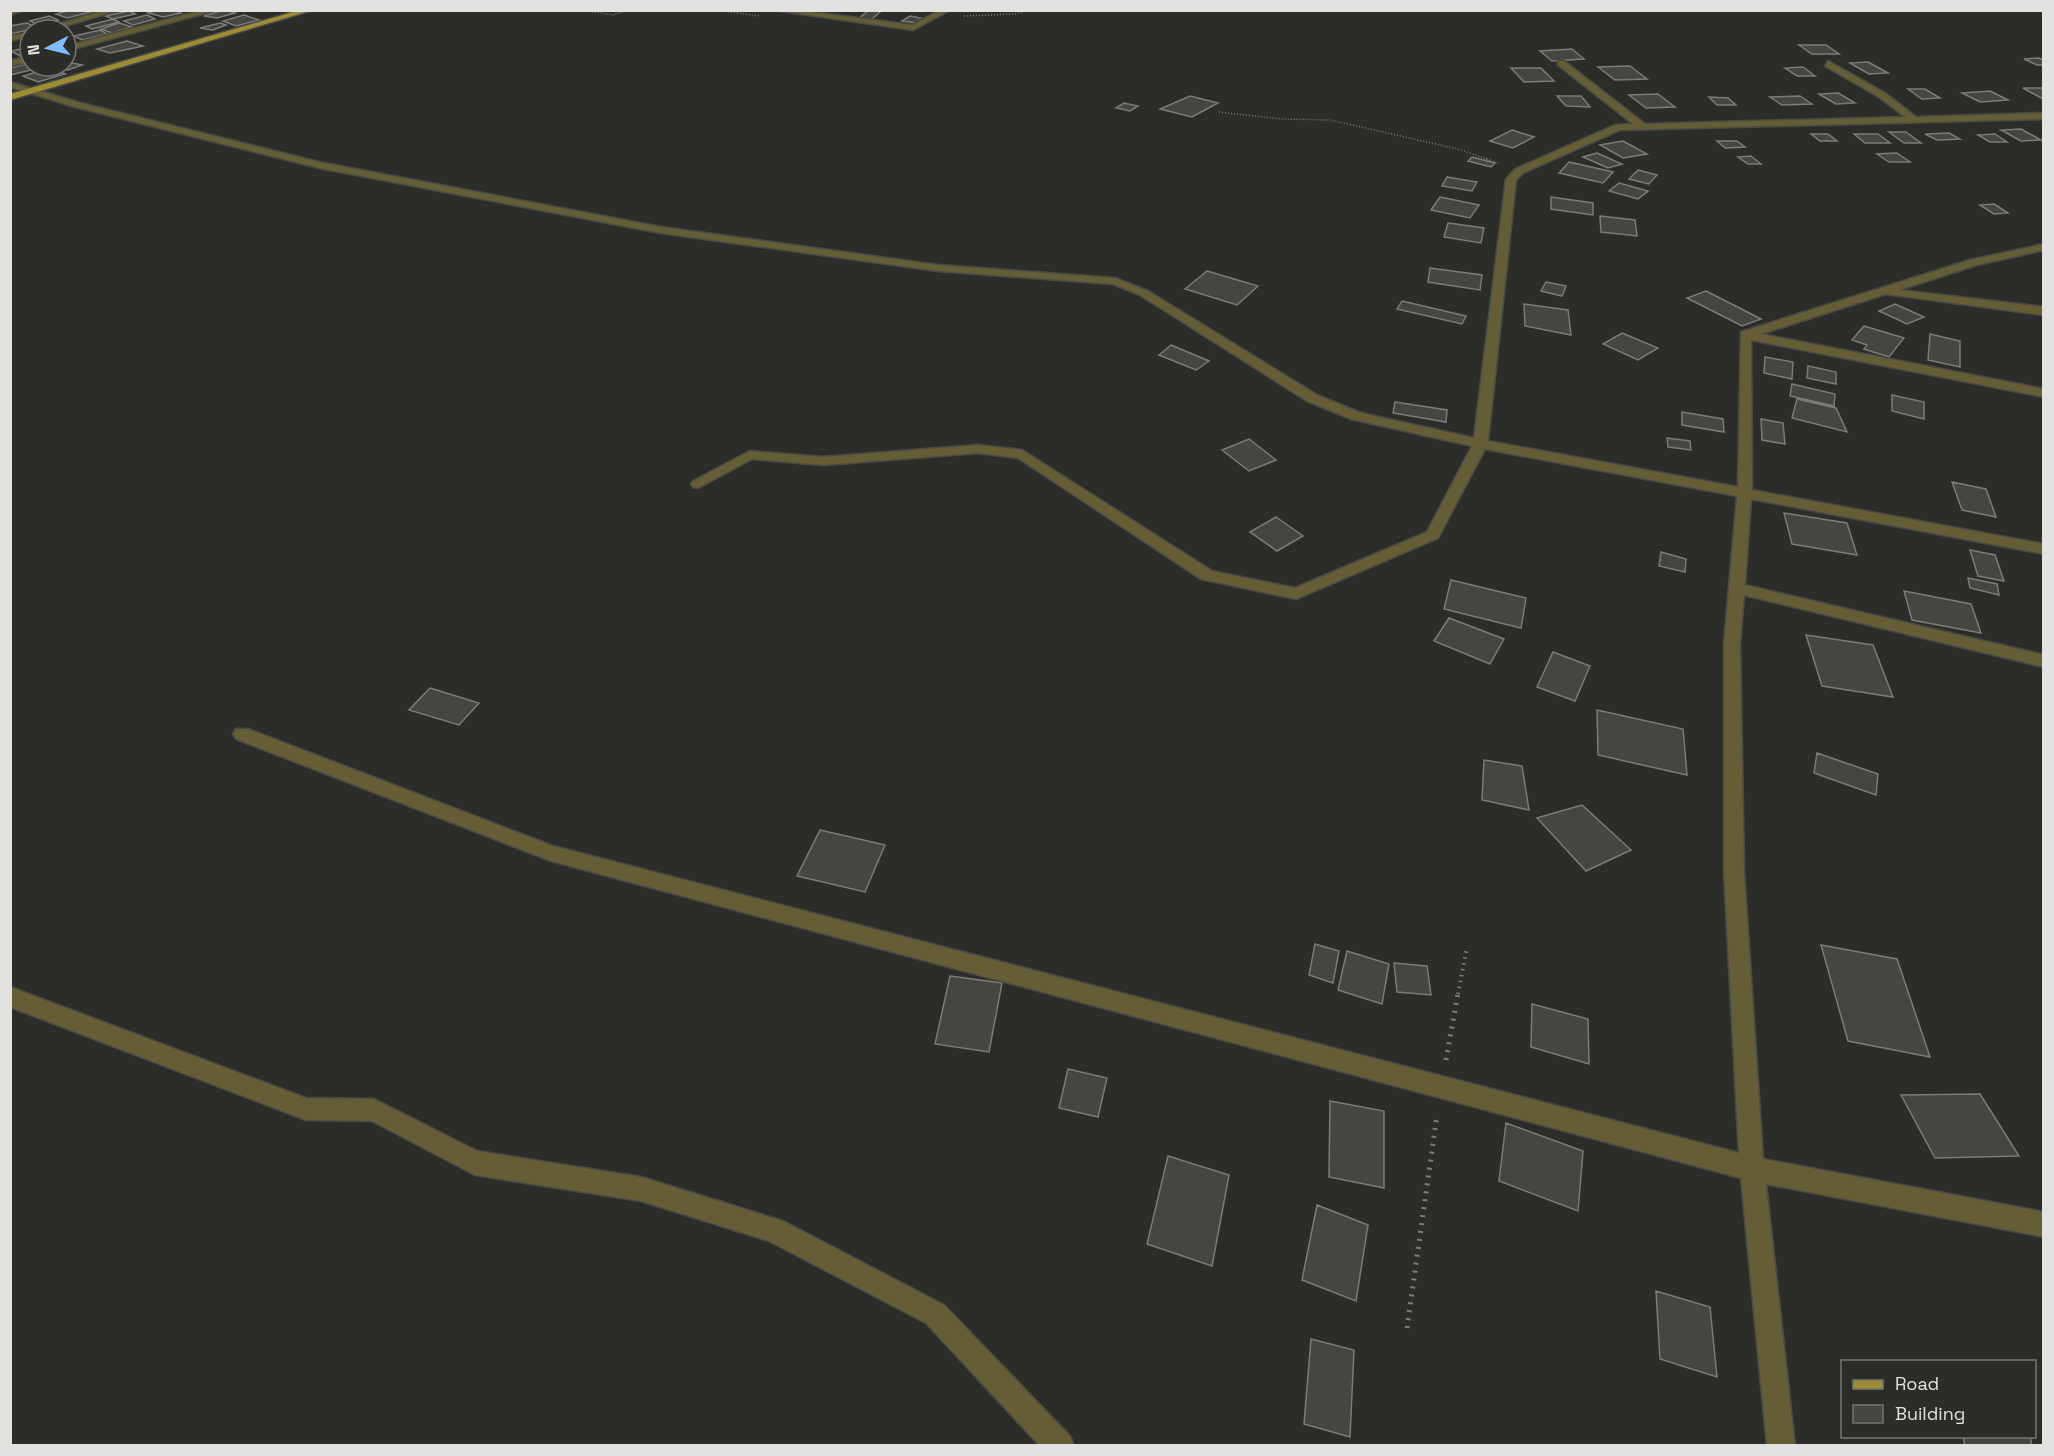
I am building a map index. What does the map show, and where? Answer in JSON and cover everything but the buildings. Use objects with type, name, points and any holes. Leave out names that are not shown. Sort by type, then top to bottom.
[{"type":"main road","points":[[10,97],[310,10]]},
{"type":"street","points":[[10,13],[21,10]]},
{"type":"street","points":[[78,20],[116,10]]},
{"type":"street","points":[[78,46],[214,10]]},
{"type":"street","points":[[776,10],[913,28],[947,10]]},
{"type":"street","points":[[1561,63],[1642,126]]},
{"type":"street","points":[[1827,64],[1882,95],[1912,118]]},
{"type":"street","points":[[10,84],[29,92],[319,165],[661,230],[938,268],[1115,281],[1144,293],[1312,398],[1356,416],[1418,432],[2043,549]]},
{"type":"street","points":[[698,484],[750,455],[823,462],[978,449],[1022,454],[1207,575],[1296,594],[1433,535],[1481,442],[1511,178],[1519,171],[1618,127],[2043,116]]},
{"type":"street","points":[[1745,335],[1974,262],[2043,247]]},
{"type":"street","points":[[1883,291],[2043,311]]},
{"type":"street","points":[[1745,335],[2043,393]]},
{"type":"street","points":[[1745,335],[1744,492],[1732,645],[1734,871],[1752,1169],[1780,1446]]},
{"type":"street","points":[[1736,588],[2043,661]]},
{"type":"street","points":[[242,734],[551,853],[1752,1169],[2043,1225]]},
{"type":"street","points":[[10,997],[306,1109],[374,1110],[476,1163],[641,1189],[774,1230],[935,1314],[1060,1446]]},
{"type":"path","points":[[583,10],[613,15],[629,10]]},
{"type":"path","points":[[1219,112],[1281,119],[1330,120],[1458,149],[1519,171]]},
{"type":"path","points":[[1407,1328],[1441,1087],[1467,947]]}]
